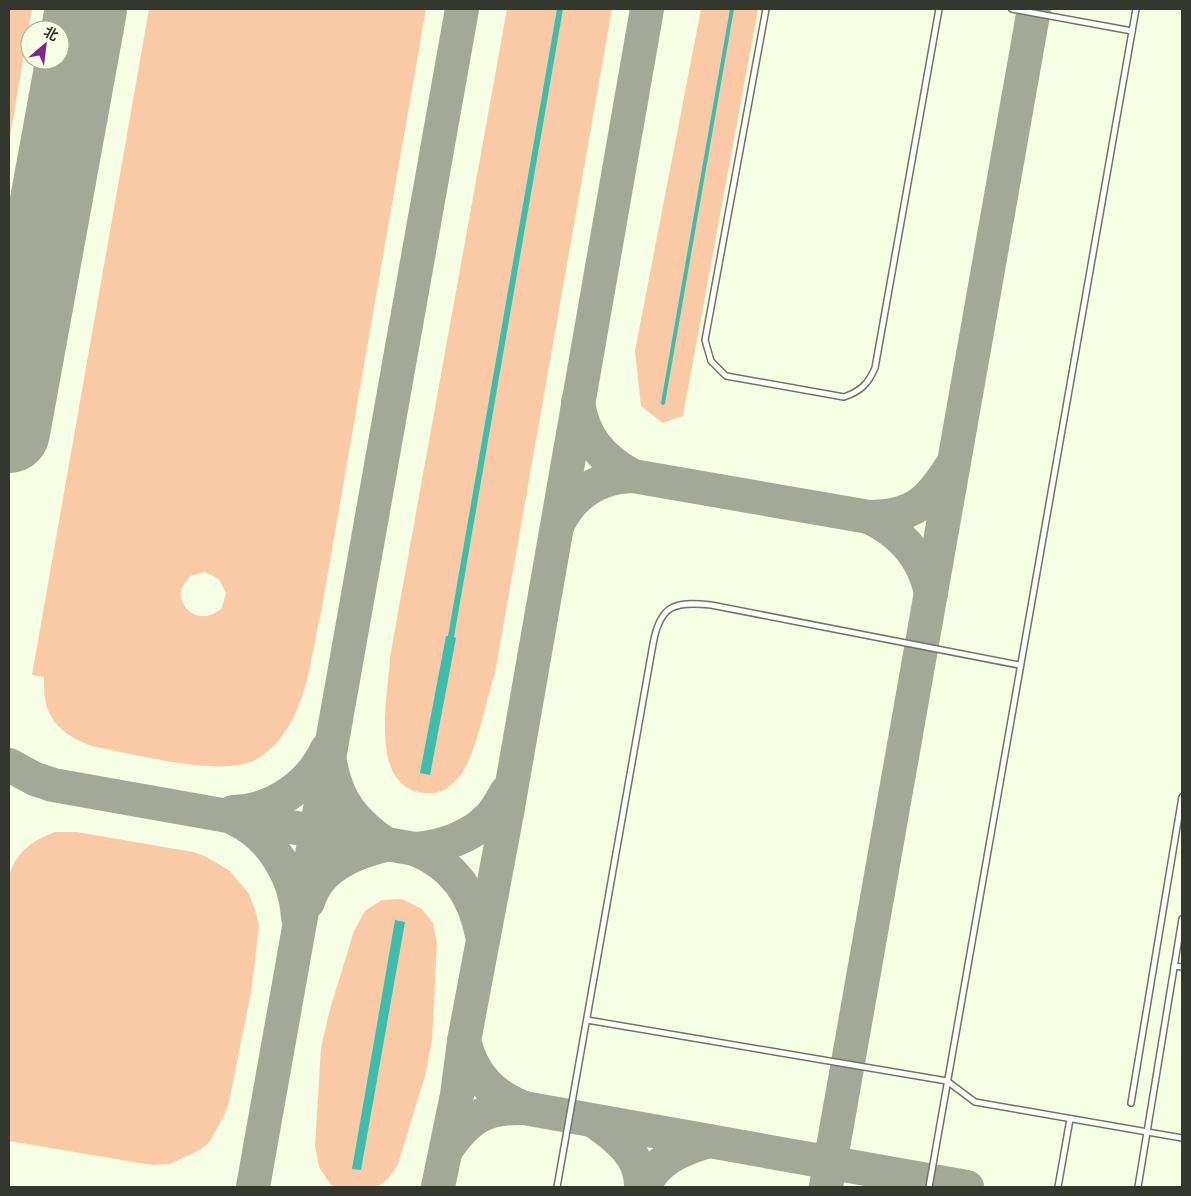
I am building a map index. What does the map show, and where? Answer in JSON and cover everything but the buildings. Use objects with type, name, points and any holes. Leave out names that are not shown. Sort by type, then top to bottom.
[{"type":"lane","points":[[766,9],[705,340],[711,361],[726,376],[844,397],[857,393],[868,383],[875,368],[939,9]]},
{"type":"lane","points":[[1012,9],[1132,31]]},
{"type":"lane","points":[[929,1187],[1019,665],[1136,9]]},
{"type":"lane","points":[[557,1187],[653,644],[658,622],[666,611],[676,604],[687,602],[711,605],[1019,665]]},
{"type":"lane","points":[[1131,1103],[1182,797]]},
{"type":"lane","points":[[1138,1187],[1182,919]]},
{"type":"lane","points":[[1174,966],[1182,967]]},
{"type":"lane","points":[[587,1020],[947,1081],[975,1102],[1182,1138]]},
{"type":"lane","points":[[1058,1187],[1070,1119]]},
{"type":"shaded area","points":[[9,9],[32,9],[30,20],[20,20],[21,70],[9,142]]},
{"type":"shaded area","points":[[149,9],[426,9],[321,613],[303,694],[287,729],[263,755],[240,765],[199,765],[175,762],[91,746],[69,735],[54,721],[46,702],[44,677],[32,675]],"holes":[[[205,572],[219,579],[226,593],[222,608],[208,616],[194,614],[188,610],[181,598],[181,589],[190,576]]]},
{"type":"shaded area","points":[[507,9],[612,9],[495,673],[476,741],[465,767],[458,778],[444,790],[432,793],[411,790],[397,779],[389,762],[386,742],[386,696],[390,657]]},
{"type":"shaded area","points":[[701,9],[758,9],[683,416],[663,423],[641,406],[635,351]]},
{"type":"shaded area","points":[[55,832],[77,832],[193,852],[205,856],[230,871],[249,894],[255,910],[259,926],[252,987],[229,1102],[224,1116],[208,1144],[170,1164],[152,1165],[9,1141],[9,876],[16,860],[26,848],[39,839]]},
{"type":"shaded area","points":[[402,899],[422,909],[433,923],[437,944],[432,1041],[425,1076],[398,1164],[388,1179],[377,1187],[336,1187],[331,1185],[319,1167],[315,1146],[321,1048],[330,1009],[354,931],[365,911],[382,900]]},
{"type":"water","points":[[557,9],[563,9],[454,637],[456,638],[430,775],[420,773],[446,636],[448,636]]},
{"type":"water","points":[[395,920],[405,922],[361,1170],[352,1169]]},
{"type":"waterway","points":[[663,403],[732,9]]},
{"type":"taxiway","points":[[253,1187],[462,9]]},
{"type":"taxiway","points":[[438,1187],[457,1095],[464,1041],[507,813],[647,9]]},
{"type":"taxiway","points":[[826,1187],[1034,9]]},
{"type":"taxiway","points":[[578,402],[589,437],[603,455],[633,476]]},
{"type":"taxiway","points":[[558,524],[571,504],[588,489],[598,483],[620,477],[633,476],[869,517],[884,516],[908,511],[917,506],[934,490],[950,468]]},
{"type":"taxiway","points":[[869,517],[881,523],[901,539],[917,557],[923,568],[931,593]]},
{"type":"taxiway","points":[[233,812],[263,807],[289,794],[311,774],[327,749]]},
{"type":"taxiway","points":[[330,762],[342,800],[356,819],[387,845]]},
{"type":"taxiway","points":[[9,765],[35,779],[53,785],[415,849],[441,863],[460,883],[474,907],[482,935]]},
{"type":"taxiway","points":[[415,849],[456,840],[474,830],[493,814],[507,791]]},
{"type":"taxiway","points":[[235,819],[248,826],[260,836],[280,860],[293,888],[298,917]]},
{"type":"taxiway","points":[[308,902],[320,879],[338,863],[361,852],[385,845]]},
{"type":"taxiway","points":[[464,1041],[478,1074],[485,1082],[502,1097],[524,1108]]},
{"type":"taxiway","points":[[446,1150],[462,1130],[478,1117],[498,1110],[524,1108],[967,1187]]},
{"type":"taxiway","points":[[594,1121],[619,1141],[633,1157],[640,1176],[641,1187]]},
{"type":"taxiway","points":[[644,1187],[655,1170],[670,1157],[709,1141]]},
{"type":"runway","points":[[9,432],[86,9]]}]
